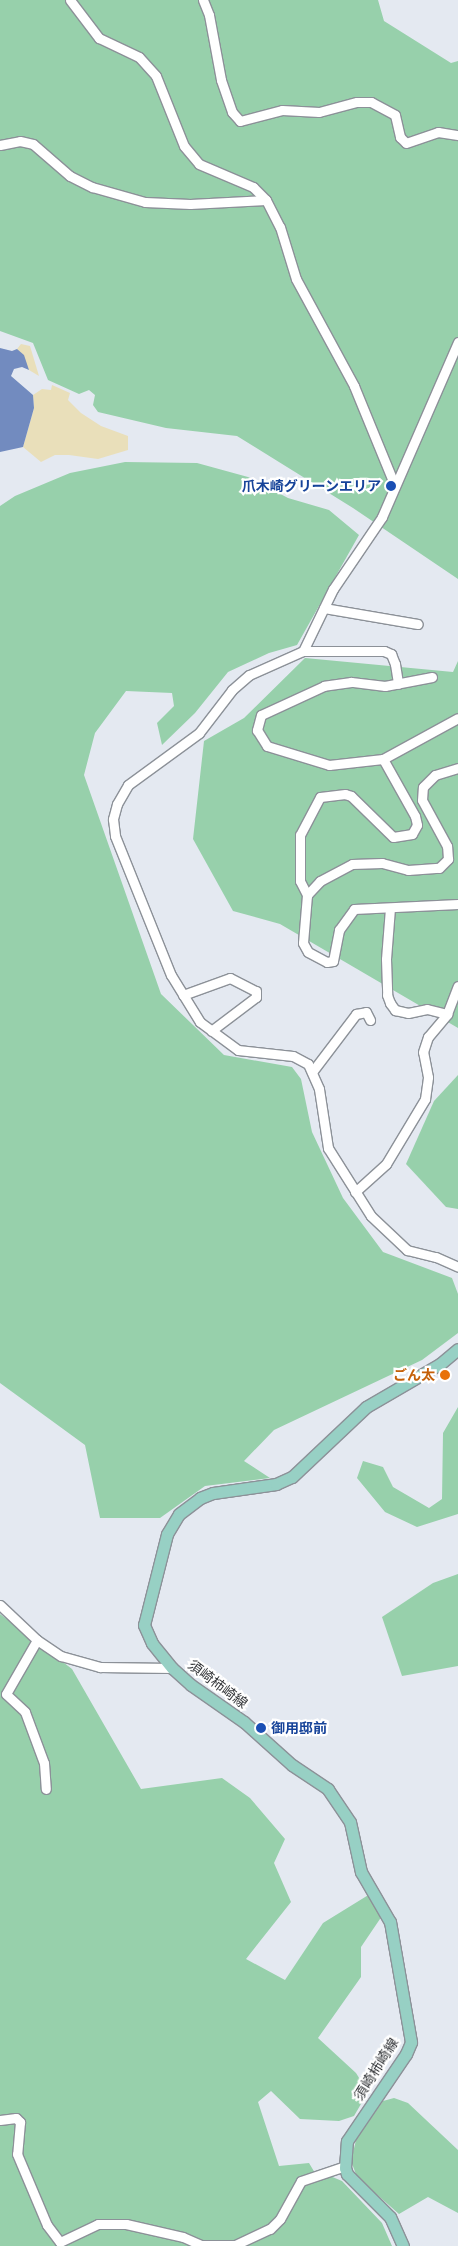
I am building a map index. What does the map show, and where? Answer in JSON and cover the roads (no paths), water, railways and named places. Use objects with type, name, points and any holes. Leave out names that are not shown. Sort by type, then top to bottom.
[{"type":"main road","name":"須崎柿崎線","points":[[345,2166],[347,2141],[406,2054],[410,2042],[390,1922],[361,1872],[350,1822],[328,1789],[292,1765],[244,1722],[191,1686],[172,1668],[152,1643],[144,1624],[167,1534],[179,1514],[200,1498],[213,1493],[276,1484],[292,1477],[366,1407],[440,1364],[458,1350]]},
{"type":"main road","points":[[345,2166],[347,2174],[390,2217],[402,2246]]},
{"type":"street","points":[[70,0],[99,38],[139,56],[156,76],[184,146],[199,164],[253,187],[266,200],[280,226],[296,279],[354,386],[395,486]]},
{"type":"street","points":[[202,0],[209,15],[221,80],[232,112],[240,121],[282,110],[319,112],[357,102],[371,102],[395,115],[400,137],[406,143],[438,132],[458,135]]},
{"type":"street","points":[[0,145],[20,141],[33,144],[70,176],[92,187],[145,202],[190,204],[266,200]]},
{"type":"street","points":[[303,651],[333,589],[382,517],[458,342]]},
{"type":"street","points":[[324,608],[418,624]]},
{"type":"street","points":[[398,684],[395,664],[390,654],[384,651],[303,651],[249,675],[232,690],[199,733],[128,785],[117,804],[115,836],[171,975],[183,996],[211,1031],[238,1050],[302,1059],[312,1072],[319,1089],[328,1148],[370,1216],[407,1250],[436,1257],[458,1267]]},
{"type":"street","points":[[432,677],[398,684],[368,685],[351,682],[324,686],[261,715],[257,722],[257,730],[267,746],[292,756],[329,765],[383,759],[458,718]]},
{"type":"street","points":[[383,759],[415,816],[416,825],[412,834],[393,838],[351,796],[345,794],[320,797],[300,835],[300,881],[307,895],[303,943],[308,952],[327,962],[333,961],[339,930],[354,909],[458,904]]},
{"type":"street","points":[[307,895],[334,872],[365,861],[408,870],[439,868],[448,859],[447,846],[422,800],[423,787],[435,775],[458,768]]},
{"type":"street","points":[[390,908],[386,960],[387,995],[390,1003],[395,1010],[408,1013],[427,1009],[447,1014]]},
{"type":"street","points":[[183,996],[230,978],[256,991],[256,997],[211,1031]]},
{"type":"street","points":[[355,1192],[386,1164],[425,1099],[428,1077],[424,1052],[428,1037],[447,1014],[458,986]]},
{"type":"street","points":[[312,1072],[356,1014],[366,1012],[370,1020]]},
{"type":"street","points":[[0,1605],[37,1640],[61,1656],[100,1667],[172,1668]]},
{"type":"street","points":[[37,1640],[6,1694],[25,1712],[44,1763],[46,1788]]},
{"type":"street","points":[[0,2120],[16,2118],[20,2122],[17,2154],[46,2225],[60,2242],[98,2224],[126,2224],[183,2237],[201,2246],[235,2245],[270,2228],[280,2219],[301,2181],[345,2166]]},
{"type":"water","points":[[0,348],[12,351],[17,349],[24,355],[29,370],[22,367],[14,369],[11,376],[33,395],[34,408],[23,447],[0,452]]},
{"type":"place","name":"爪木崎グリーンエリア","points":[[391,486]]},
{"type":"place","name":"ごん太","points":[[445,1375]]},
{"type":"place","name":"御用邸前","points":[[261,1728]]}]
